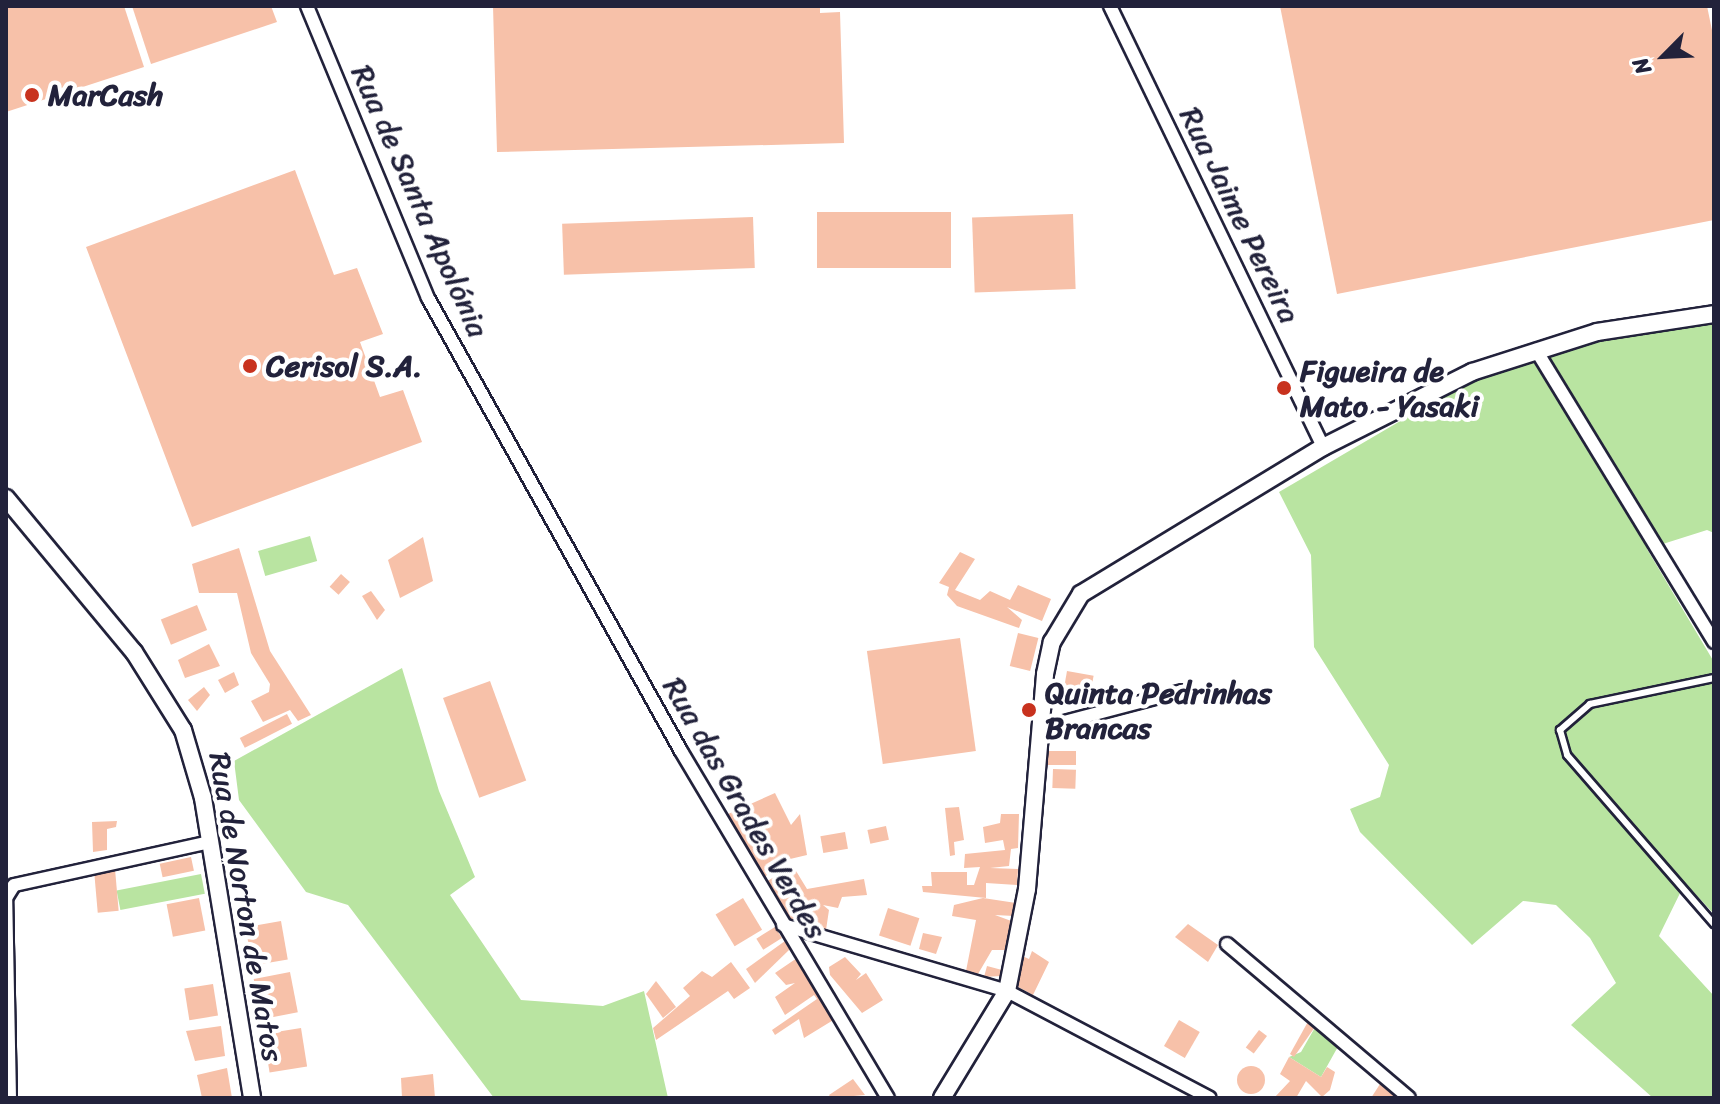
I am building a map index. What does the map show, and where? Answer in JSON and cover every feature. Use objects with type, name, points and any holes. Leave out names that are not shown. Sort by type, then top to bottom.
[{"type":"street","name":"Rua de Santa Apolónia","points":[[307,6],[428,298],[561,541]]},
{"type":"street","name":"Rua Jaime Pereira","points":[[1110,6],[1323,447]]},
{"type":"street","points":[[942,1098],[1007,991],[1027,889],[1039,722],[1052,642],[1081,594],[1323,447],[1472,372],[1597,332],[1714,314]]},
{"type":"street","points":[[1536,350],[1714,642]]},
{"type":"street","name":"Rua de Norton de Matos","points":[[6,498],[167,701],[194,765],[210,842],[252,1098]]},
{"type":"street","name":"Rua das Grades Verdes","points":[[561,541],[783,925],[888,1098]]},
{"type":"street","points":[[1039,722],[1064,722],[1182,691]]},
{"type":"street","points":[[10,1098],[6,898],[14,885],[210,842]]},
{"type":"street","points":[[783,925],[1007,991],[1210,1098]]},
{"type":"street","points":[[1227,944],[1409,1098]]},
{"type":"lane","points":[[1714,678],[1590,704],[1560,730],[1567,755],[1714,924]]},
{"type":"green space","points":[[1714,323],[1714,533],[1707,530],[1647,549],[1714,662],[1714,914],[1685,883],[1659,936],[1714,996],[1714,1098],[1653,1098],[1571,1025],[1616,983],[1590,938],[1556,905],[1523,901],[1472,945],[1360,832],[1350,809],[1380,797],[1389,765],[1314,647],[1311,555],[1279,492],[1496,365],[1558,346]]},
{"type":"green space","points":[[310,536],[317,561],[265,576],[258,551]]},
{"type":"green space","points":[[402,668],[439,791],[475,877],[450,895],[521,1000],[603,1006],[644,991],[668,1098],[494,1098],[348,905],[306,892],[239,800],[234,761]]},
{"type":"green space","points":[[201,874],[205,894],[120,910],[117,890]]},
{"type":"green space","points":[[1317,1024],[1340,1043],[1321,1077],[1289,1057],[1301,1052]]},
{"type":"building","points":[[6,6],[124,6],[144,67],[6,112]]},
{"type":"building","points":[[132,6],[271,6],[277,22],[151,64]]},
{"type":"building","points":[[493,6],[820,6],[820,13],[840,12],[844,143],[497,152]]},
{"type":"building","points":[[1280,6],[1707,6],[1714,40],[1714,220],[1337,294]]},
{"type":"building","name":"Cerisol S.A.","points":[[295,170],[334,275],[357,268],[383,334],[360,342],[380,397],[403,390],[422,442],[192,527],[86,247]]},
{"type":"building","points":[[817,212],[951,212],[951,268],[817,268]]},
{"type":"building","points":[[1073,214],[1076,289],[975,292],[972,218]]},
{"type":"building","points":[[753,217],[755,268],[564,275],[562,224]]},
{"type":"building","points":[[423,537],[433,581],[400,598],[388,560]]},
{"type":"building","points":[[239,548],[270,651],[311,715],[298,721],[290,710],[263,722],[251,701],[269,692],[270,684],[251,653],[237,593],[199,593],[192,564]]},
{"type":"building","points":[[960,552],[975,559],[955,590],[980,600],[990,591],[1010,600],[1018,585],[1051,599],[1042,621],[1007,607],[1022,620],[1019,628],[957,606],[947,595],[949,587],[939,583]]},
{"type":"building","points":[[341,574],[350,582],[339,595],[330,587]]},
{"type":"building","points":[[371,591],[385,610],[377,620],[362,596]]},
{"type":"building","points":[[197,605],[207,630],[171,645],[161,620]]},
{"type":"building","points":[[1018,633],[1038,638],[1030,671],[1010,666]]},
{"type":"building","points":[[960,638],[976,751],[883,764],[867,651]]},
{"type":"building","points":[[209,644],[220,666],[185,678],[178,660]]},
{"type":"building","points":[[1067,671],[1094,676],[1090,697],[1063,693]]},
{"type":"building","points":[[234,672],[239,685],[225,693],[218,680]]},
{"type":"building","points":[[490,681],[526,781],[479,798],[443,698]]},
{"type":"building","points":[[204,687],[210,695],[197,711],[188,700]]},
{"type":"building","points":[[287,714],[292,724],[245,748],[240,738]]},
{"type":"building","points":[[1043,751],[1076,751],[1076,765],[1043,765]]},
{"type":"building","points":[[1053,769],[1076,770],[1075,789],[1052,788]]},
{"type":"building","points":[[775,793],[791,825],[800,814],[807,855],[773,863],[764,880],[728,814]]},
{"type":"building","points":[[959,807],[964,840],[954,842],[955,855],[950,856],[945,808]]},
{"type":"building","points":[[1001,814],[1019,814],[1018,848],[1011,849],[1009,866],[990,868],[1018,869],[1017,885],[986,883],[986,898],[923,892],[922,886],[932,886],[931,872],[967,872],[967,885],[974,885],[980,867],[964,868],[965,854],[1005,850],[1003,840],[985,843],[983,827],[1000,823]]},
{"type":"building","points":[[117,821],[116,827],[107,829],[107,850],[93,852],[92,822]]},
{"type":"building","points":[[886,826],[889,840],[870,844],[867,830]]},
{"type":"building","points":[[845,832],[848,849],[823,853],[820,836]]},
{"type":"building","points":[[191,857],[194,871],[163,877],[160,864]]},
{"type":"building","points":[[793,866],[807,889],[864,879],[867,895],[842,897],[838,908],[823,905],[829,910],[826,930],[785,919],[764,883]]},
{"type":"building","points":[[115,869],[119,911],[98,913],[94,871]]},
{"type":"building","points":[[199,898],[205,930],[173,937],[167,904]]},
{"type":"building","points":[[743,898],[762,930],[735,946],[716,914]]},
{"type":"building","points":[[983,898],[1016,903],[1014,916],[995,915],[1014,922],[1008,950],[992,950],[978,974],[966,971],[976,920],[952,916],[954,905]]},
{"type":"building","points":[[888,908],[919,918],[910,946],[879,936]]},
{"type":"building","points":[[281,921],[288,959],[252,966],[246,927]]},
{"type":"building","points":[[1188,924],[1218,945],[1208,962],[1175,937]]},
{"type":"building","points":[[775,927],[782,938],[763,950],[756,939]]},
{"type":"building","points":[[923,933],[942,937],[936,954],[919,949]]},
{"type":"building","points":[[785,941],[790,949],[755,983],[746,969]]},
{"type":"building","points":[[1032,951],[1049,962],[1033,995],[1013,984],[1020,955],[1029,959]]},
{"type":"building","points":[[845,957],[861,974],[856,980],[866,973],[883,1000],[862,1013],[830,975],[829,967]]},
{"type":"building","points":[[797,958],[835,1019],[804,1038],[799,1019],[775,1035],[772,1030],[817,999],[814,995],[785,1015],[775,997],[795,983],[786,985],[775,973]]},
{"type":"building","points":[[731,962],[750,988],[734,999],[728,991],[656,1040],[653,1028],[690,996],[683,988],[702,971],[712,977]]},
{"type":"building","points":[[987,966],[1002,970],[1001,976],[984,977]]},
{"type":"building","points":[[290,972],[298,1012],[262,1019],[254,979]]},
{"type":"building","points":[[656,981],[676,1007],[663,1018],[646,994]]},
{"type":"building","points":[[213,984],[218,1016],[189,1020],[184,989]]},
{"type":"building","points":[[1310,1018],[1317,1024],[1294,1057],[1290,1054]]},
{"type":"building","points":[[1179,1020],[1200,1032],[1185,1058],[1164,1046]]},
{"type":"building","points":[[221,1026],[225,1056],[195,1061],[186,1031]]},
{"type":"building","points":[[301,1028],[307,1067],[270,1072],[263,1034]]},
{"type":"building","points":[[1259,1030],[1267,1036],[1254,1054],[1246,1048]]},
{"type":"building","points":[[1289,1057],[1321,1077],[1327,1067],[1335,1072],[1330,1090],[1322,1097],[1306,1081],[1296,1098],[1274,1098],[1290,1081],[1280,1074]]},
{"type":"building","points":[[1251,1066],[1261,1070],[1265,1080],[1261,1090],[1251,1094],[1241,1090],[1237,1080],[1241,1070]]},
{"type":"building","points":[[227,1068],[232,1098],[202,1098],[197,1075]]},
{"type":"building","points":[[433,1074],[435,1098],[402,1098],[401,1078]]},
{"type":"building","points":[[853,1079],[865,1095],[831,1098],[829,1095]]},
{"type":"building","points":[[1380,1084],[1394,1094],[1392,1098],[1371,1098]]},
{"type":"place","name":"MarCash","points":[[32,95]]},
{"type":"place","name":"Cerisol S.A.","points":[[250,366]]},
{"type":"place","name":"Figueira de Mato - Yasaki","points":[[1284,388]]},
{"type":"place","name":"Quinta Pedrinhas Brancas","points":[[1029,710]]}]
